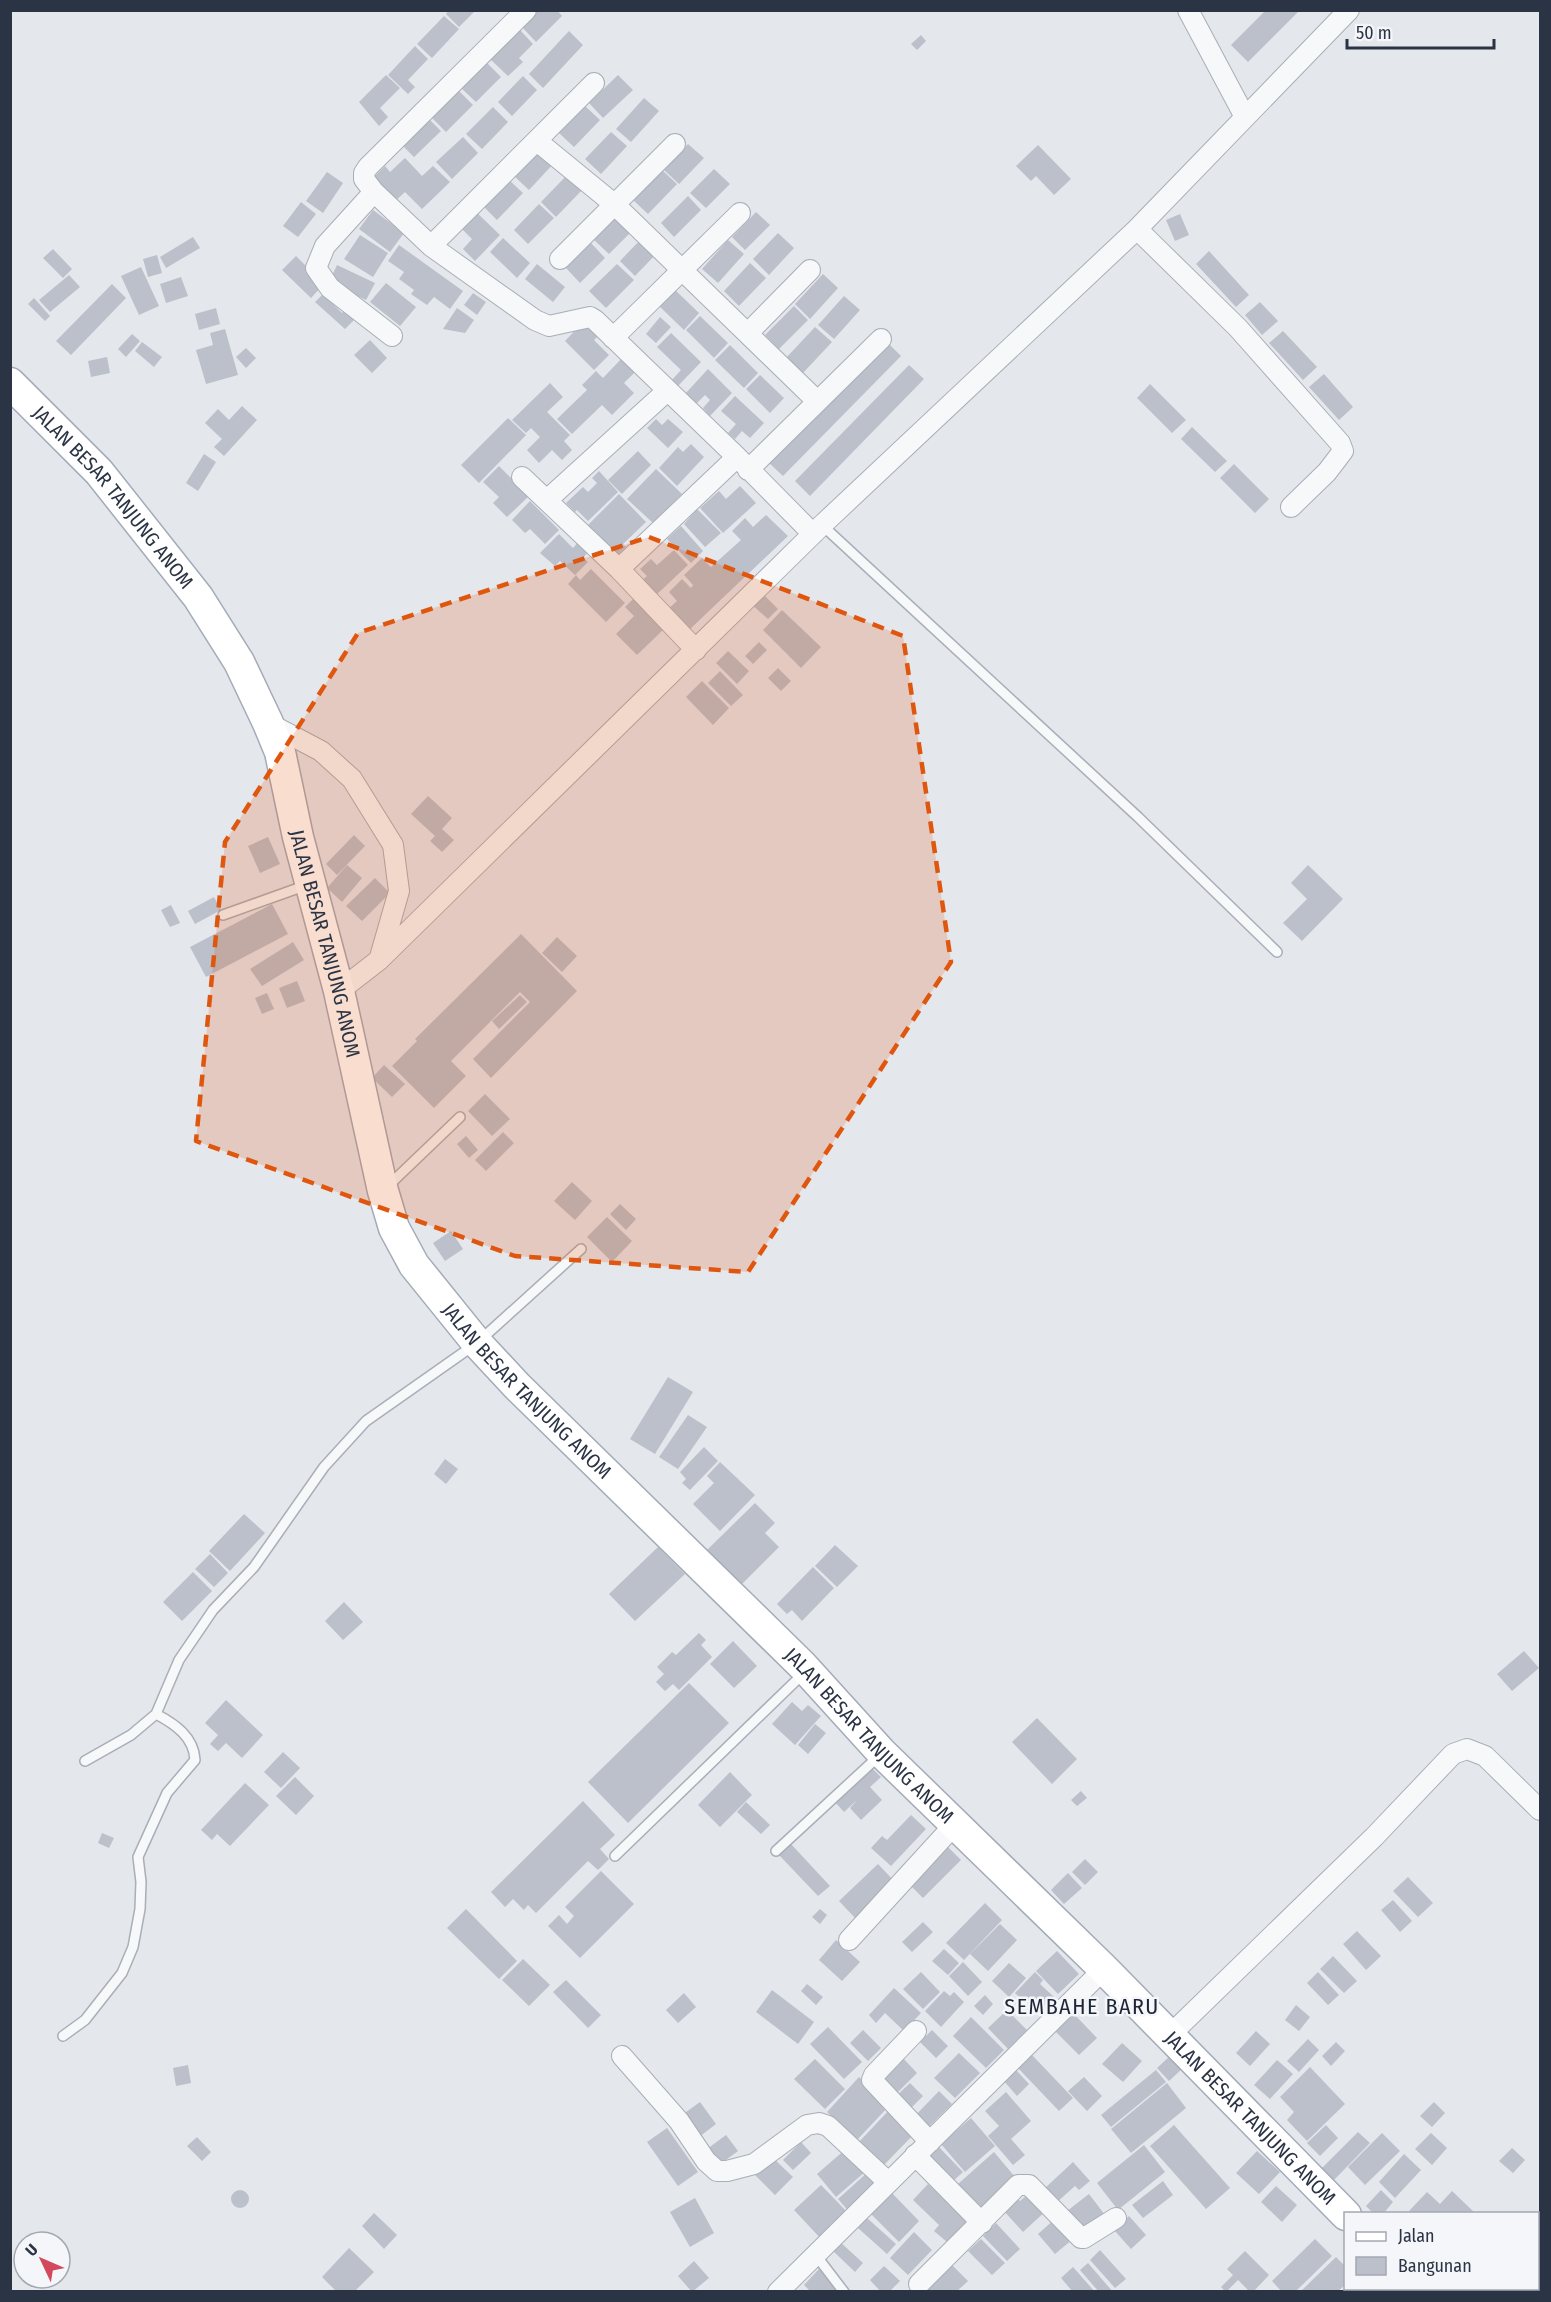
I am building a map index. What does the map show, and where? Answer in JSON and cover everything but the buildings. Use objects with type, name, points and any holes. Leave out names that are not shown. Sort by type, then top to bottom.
[{"type":"main road","name":"JALAN BESAR TANJUNG ANOM","points":[[10,383],[99,472],[198,597],[239,662],[268,723],[280,752],[298,837],[339,992],[383,1191],[394,1228],[414,1265],[477,1343],[517,1386],[757,1620],[882,1753],[1104,1969],[1344,2213]]},
{"type":"street","points":[[526,10],[368,167],[364,173],[364,179],[374,192],[431,246],[535,320],[549,326],[590,318],[742,463],[818,529]]},
{"type":"street","points":[[1188,10],[1245,117]]},
{"type":"street","points":[[339,992],[379,960],[818,529],[1137,228],[1349,10]]},
{"type":"street","points":[[431,246],[594,83]]},
{"type":"street","points":[[537,141],[614,204],[817,401]]},
{"type":"street","points":[[560,259],[675,144]]},
{"type":"street","points":[[374,192],[326,246],[316,268],[330,288],[392,336]]},
{"type":"street","points":[[613,338],[740,213]]},
{"type":"street","points":[[1137,228],[1238,328],[1340,443],[1343,451],[1327,472],[1291,507]]},
{"type":"street","points":[[748,333],[810,270]]},
{"type":"street","points":[[619,569],[817,401],[880,339]]},
{"type":"street","points":[[547,500],[667,391]]},
{"type":"street","points":[[522,477],[619,569],[696,650]]},
{"type":"street","points":[[268,723],[321,751],[352,779],[393,845],[399,891],[379,960]]},
{"type":"street","points":[[1170,2036],[1374,1837],[1453,1754],[1467,1749],[1485,1756],[1540,1810]]},
{"type":"street","points":[[849,1940],[956,1823]]},
{"type":"street","points":[[778,2292],[1104,1969]]},
{"type":"street","points":[[916,2031],[874,2075],[872,2080],[982,2223]]},
{"type":"street","points":[[622,2056],[679,2121],[706,2161],[717,2171],[727,2171],[754,2164],[807,2125],[819,2123],[828,2126],[888,2182]]},
{"type":"street","points":[[919,2284],[1018,2186],[1029,2185],[1081,2238],[1116,2218]]},
{"type":"lane","points":[[818,529],[1138,817],[1277,952]]},
{"type":"lane","points":[[223,915],[312,883]]},
{"type":"lane","points":[[383,1191],[460,1117]]},
{"type":"lane","points":[[85,1761],[121,1742],[156,1714],[179,1660],[213,1610],[254,1568],[324,1467],[366,1421],[477,1343],[581,1249]]},
{"type":"lane","points":[[615,1856],[807,1671]]},
{"type":"lane","points":[[63,2036],[85,2020],[122,1973],[133,1947],[140,1909],[141,1882],[138,1857],[167,1793],[195,1760],[194,1748],[181,1731],[171,1722],[156,1714]]},
{"type":"lane","points":[[776,1851],[882,1753]]},
{"type":"lane","points":[[815,2254],[844,2292]]},
{"type":"highlighted area","points":[[649,537],[903,636],[951,962],[748,1272],[515,1256],[196,1141],[225,842],[358,633]]},
{"type":"district","name":"SEMBAHE BARU","points":[[1082,2006]]}]
